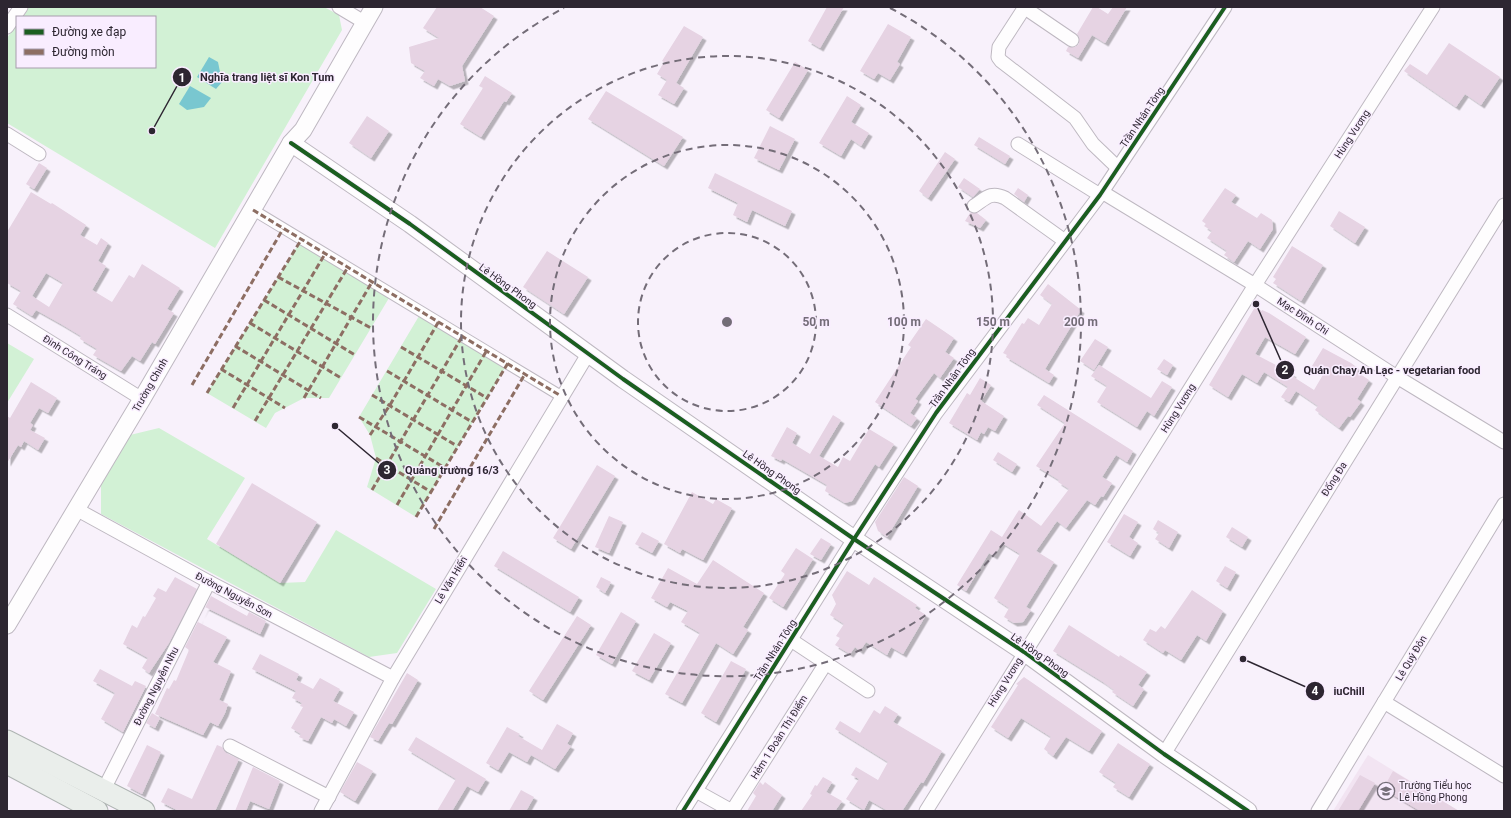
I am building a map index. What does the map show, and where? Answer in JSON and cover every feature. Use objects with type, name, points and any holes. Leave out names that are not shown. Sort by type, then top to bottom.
[{"type":"main road","points":[[8,743],[104,789],[144,811]]},
{"type":"main road","points":[[7,763],[97,811]]},
{"type":"street","points":[[7,27],[21,7]]},
{"type":"street","points":[[339,7],[362,13]]},
{"type":"street","name":"Trường Chinh","points":[[7,625],[142,399],[291,143],[303,130],[374,7]]},
{"type":"street","points":[[1072,40],[1025,7],[999,47],[998,57],[1075,118],[1094,144],[1118,168]]},
{"type":"street","name":"Trần Nhân Tông","points":[[683,811],[854,539],[952,392],[1101,194],[1225,7]]},
{"type":"street","name":"Hùng Vương","points":[[926,811],[1024,652],[1255,285],[1433,7]]},
{"type":"street","name":"Trường Chinh","points":[[291,143],[295,125],[362,13]]},
{"type":"street","points":[[7,134],[38,154]]},
{"type":"street","name":"Lê Hồng Phong","points":[[291,143],[410,224],[588,354],[854,539],[1024,652],[1164,754],[1248,811]]},
{"type":"street","name":"Mạc Đĩnh Chi","points":[[1018,144],[1255,285],[1397,377],[1504,442]]},
{"type":"street","points":[[974,206],[989,196],[997,194],[1005,198],[1065,241]]},
{"type":"street","name":"Đống Đa","points":[[1164,754],[1504,205]]},
{"type":"street","points":[[253,210],[561,396]]},
{"type":"street","name":"Đinh Công Tráng","points":[[7,315],[142,399]]},
{"type":"street","name":"Lê Văn Hiến","points":[[321,811],[393,678],[561,396],[588,354]]},
{"type":"street","name":"Lê Quý Đôn","points":[[1318,811],[1504,504]]},
{"type":"street","name":"Đường Nguyễn Sơn","points":[[76,509],[209,582],[393,678]]},
{"type":"street","name":"Đường Nguyễn Nhu","points":[[104,789],[209,582]]},
{"type":"street","points":[[790,640],[868,691]]},
{"type":"street","name":"Hẻm 1 Đoàn Thị Điểm","points":[[732,811],[826,663]]},
{"type":"street","points":[[1384,702],[1504,776]]},
{"type":"street","points":[[230,746],[329,797]]},
{"type":"street","points":[[696,791],[732,811]]},
{"type":"shaded area","name":"Trường Tiểu học Lê Hồng Phong","points":[[1368,755],[1459,811],[1333,811]]},
{"type":"green space","points":[[28,7],[324,7],[339,15],[342,30],[215,248],[7,123],[7,38],[16,24],[16,68],[156,68],[156,16],[22,16]]},
{"type":"green space","points":[[301,240],[392,293],[329,398],[304,398],[275,413],[266,428],[207,393]]},
{"type":"green space","points":[[422,311],[508,363],[416,517],[367,487],[376,458],[370,435],[359,417]]},
{"type":"green space","points":[[7,343],[34,359],[7,403]]},
{"type":"green space","points":[[159,428],[245,478],[207,539],[280,583],[305,582],[336,530],[436,589],[397,653],[369,657],[101,514],[101,483],[130,435]]},
{"type":"water","points":[[209,57],[218,62],[222,82],[216,89],[197,77]]},
{"type":"water","points":[[190,86],[211,98],[204,107],[187,110],[179,104]]},
{"type":"building","points":[[437,7],[480,7],[494,16],[462,66],[465,81],[450,86],[438,79],[434,86],[420,78],[425,71],[411,63],[409,47],[439,38],[423,28]]},
{"type":"building","points":[[827,7],[844,7],[820,48],[808,41]]},
{"type":"building","points":[[1093,7],[1097,7],[1108,14],[1113,7],[1127,7],[1105,43],[1092,35],[1078,58],[1066,51],[1068,47],[1075,47],[1079,44],[1079,37],[1077,34]]},
{"type":"building","points":[[888,24],[911,37],[897,62],[900,64],[890,80],[878,73],[874,79],[860,71]]},
{"type":"building","points":[[684,26],[703,37],[676,83],[684,88],[674,104],[658,95],[667,80],[657,74],[664,62],[662,61]]},
{"type":"building","points":[[1449,43],[1500,77],[1481,105],[1465,94],[1456,107],[1404,71],[1410,64],[1427,75]]},
{"type":"building","points":[[795,62],[808,70],[779,118],[766,110]]},
{"type":"building","points":[[485,76],[512,93],[506,102],[504,101],[481,137],[460,124],[483,88],[479,86]]},
{"type":"building","points":[[606,91],[683,137],[664,166],[588,119]]},
{"type":"building","points":[[847,96],[861,105],[851,122],[869,133],[861,146],[851,139],[841,156],[819,143]]},
{"type":"building","points":[[367,116],[389,131],[371,158],[349,143]]},
{"type":"building","points":[[770,126],[795,139],[779,170],[754,158]]},
{"type":"building","points":[[979,137],[1010,156],[1005,164],[974,145]]},
{"type":"building","points":[[945,152],[955,159],[928,198],[919,191]]},
{"type":"building","points":[[39,163],[47,168],[34,189],[26,184]]},
{"type":"building","points":[[715,173],[792,211],[785,226],[752,210],[747,222],[733,215],[738,203],[708,188]]},
{"type":"building","points":[[964,178],[980,189],[973,197],[958,187]]},
{"type":"building","points":[[1018,188],[1028,195],[1024,202],[1014,194]]},
{"type":"building","points":[[1225,188],[1236,195],[1231,202],[1257,218],[1261,213],[1272,220],[1273,229],[1260,249],[1248,241],[1234,262],[1224,255],[1227,251],[1207,238],[1212,231],[1204,226],[1206,224],[1202,221]]},
{"type":"building","points":[[31,192],[51,204],[52,203],[86,225],[80,235],[97,245],[101,238],[108,243],[98,261],[106,266],[92,290],[112,302],[129,275],[134,278],[142,264],[180,288],[167,309],[174,313],[155,344],[152,342],[140,361],[132,356],[121,371],[93,355],[97,349],[80,339],[81,336],[36,310],[32,316],[13,304],[21,291],[7,283],[7,232]],"holes":[[[46,273],[63,283],[49,307],[32,296]]]},
{"type":"building","points":[[1339,211],[1365,227],[1355,243],[1330,226]]},
{"type":"building","points":[[970,213],[977,213],[986,220],[980,228],[965,221]]},
{"type":"building","points":[[1292,246],[1323,265],[1301,301],[1273,283],[1276,279],[1273,277]]},
{"type":"building","points":[[547,251],[588,277],[564,314],[523,287]]},
{"type":"building","points":[[1048,284],[1081,310],[1045,369],[1054,375],[1049,383],[1006,357],[1007,355],[1003,353],[1022,323],[1024,324],[1028,318],[1039,325],[1052,304],[1040,295]]},
{"type":"building","points":[[1255,307],[1269,313],[1306,337],[1295,354],[1265,337],[1255,354],[1293,374],[1292,376],[1314,390],[1324,373],[1312,366],[1323,348],[1351,363],[1359,369],[1357,372],[1369,380],[1357,399],[1361,402],[1350,417],[1348,416],[1339,428],[1315,410],[1318,406],[1296,391],[1289,402],[1281,397],[1288,387],[1264,372],[1257,383],[1242,374],[1228,397],[1209,385]]},
{"type":"building","points":[[926,319],[954,338],[945,352],[954,358],[940,378],[934,373],[915,399],[918,401],[910,413],[917,418],[911,426],[875,402],[911,347],[908,345]]},
{"type":"building","points":[[1095,339],[1108,347],[1094,370],[1080,361]]},
{"type":"building","points":[[1164,359],[1173,365],[1167,375],[1157,369]]},
{"type":"building","points":[[1099,365],[1151,398],[1162,381],[1172,387],[1154,416],[1147,411],[1137,427],[1097,402],[1107,386],[1091,376]]},
{"type":"building","points":[[980,378],[991,385],[981,401],[1004,416],[995,431],[988,427],[984,434],[981,432],[977,440],[949,423],[967,393],[970,395]]},
{"type":"building","points":[[31,382],[57,398],[48,413],[39,408],[30,423],[33,425],[30,430],[45,438],[38,450],[24,441],[21,447],[18,445],[7,463],[7,416],[10,418]]},
{"type":"building","points":[[1044,395],[1133,451],[1127,462],[1116,455],[1102,477],[1112,483],[1103,497],[1101,496],[1095,505],[1087,500],[1066,528],[1057,521],[1036,551],[1054,562],[1026,607],[1031,610],[1023,622],[1014,623],[1004,617],[1009,608],[994,598],[1020,554],[1002,543],[994,556],[989,553],[966,591],[957,585],[991,530],[1002,537],[1019,510],[1041,526],[1069,489],[1058,482],[1059,480],[1036,466],[1065,423],[1037,405]]},
{"type":"building","points":[[833,415],[841,420],[819,456],[838,467],[843,457],[850,461],[869,429],[894,444],[879,467],[875,464],[852,501],[845,503],[825,491],[827,485],[782,459],[781,461],[771,456],[787,427],[797,433],[792,443],[810,454]]},
{"type":"building","points":[[998,452],[1017,464],[1012,472],[993,460]]},
{"type":"building","points":[[597,465],[615,476],[571,549],[553,538]]},
{"type":"building","points":[[904,477],[918,486],[887,537],[878,531],[875,522]]},
{"type":"building","points":[[252,483],[317,522],[280,583],[216,544]]},
{"type":"building","points":[[692,492],[713,504],[716,499],[732,508],[703,560],[682,549],[680,553],[664,544]]},
{"type":"building","points":[[1124,514],[1138,522],[1129,537],[1138,543],[1130,556],[1107,542]]},
{"type":"building","points":[[609,516],[623,522],[609,553],[595,547]]},
{"type":"building","points":[[1158,520],[1178,532],[1169,548],[1155,539],[1159,533],[1153,529]]},
{"type":"building","points":[[1232,527],[1248,537],[1242,547],[1226,537]]},
{"type":"building","points":[[642,532],[659,541],[652,553],[635,544]]},
{"type":"building","points":[[821,538],[831,544],[821,560],[810,554]]},
{"type":"building","points":[[796,548],[813,559],[783,607],[769,598],[785,574],[781,571]]},
{"type":"building","points":[[503,551],[579,597],[570,612],[494,566]]},
{"type":"building","points":[[713,560],[764,593],[743,627],[748,630],[733,654],[716,643],[682,703],[665,694],[700,633],[681,622],[688,611],[670,602],[667,607],[651,598],[668,568],[697,584]]},
{"type":"building","points":[[1225,566],[1236,572],[1227,588],[1216,581]]},
{"type":"building","points":[[847,571],[869,585],[874,577],[917,605],[915,608],[926,615],[903,654],[891,647],[887,655],[866,642],[860,651],[855,647],[850,654],[835,645],[840,638],[836,636],[844,624],[830,615],[836,604],[832,595]]},
{"type":"building","points":[[175,577],[197,589],[169,643],[149,673],[142,668],[148,658],[123,644],[132,625],[137,628],[143,616],[145,617],[156,598],[153,596],[158,588],[166,592]]},
{"type":"building","points":[[601,577],[611,582],[605,593],[596,587]]},
{"type":"building","points":[[1192,590],[1223,611],[1206,641],[1197,635],[1181,660],[1165,650],[1163,653],[1143,640],[1150,629],[1156,632],[1161,626],[1165,629]]},
{"type":"building","points":[[211,596],[247,616],[249,612],[266,621],[260,634],[205,607]]},
{"type":"building","points":[[621,612],[636,621],[612,664],[596,655]]},
{"type":"building","points":[[201,616],[198,622],[227,637],[213,662],[231,671],[219,700],[228,704],[225,713],[218,726],[210,722],[203,735],[155,714],[167,688],[169,689],[174,680],[176,681],[189,650],[185,647]]},
{"type":"building","points":[[577,616],[591,625],[543,700],[529,691]]},
{"type":"building","points":[[1069,625],[1119,657],[1120,655],[1147,672],[1138,685],[1144,689],[1133,706],[1112,692],[1114,690],[1103,682],[1053,651]]},
{"type":"building","points":[[654,633],[671,643],[649,680],[632,671]]},
{"type":"building","points":[[260,654],[299,674],[296,680],[313,689],[320,678],[340,689],[333,701],[354,712],[346,726],[334,719],[332,723],[321,717],[308,741],[299,737],[301,734],[291,728],[303,707],[300,706],[302,703],[292,698],[296,691],[252,669]]},
{"type":"building","points":[[731,661],[746,669],[716,722],[701,713]]},
{"type":"building","points":[[100,669],[132,686],[135,681],[146,686],[123,732],[101,719],[115,693],[93,681]]},
{"type":"building","points":[[407,673],[418,680],[392,724],[389,723],[378,741],[370,737]]},
{"type":"building","points":[[1024,677],[1102,731],[1089,751],[1066,737],[1053,756],[1044,749],[1051,737],[1021,718],[1008,738],[991,727],[1018,685],[1016,684]]},
{"type":"building","points":[[885,706],[898,714],[893,722],[942,751],[923,783],[921,782],[902,811],[888,811],[869,800],[864,810],[846,799],[859,779],[851,775],[856,767],[878,780],[888,762],[835,729],[840,721],[860,733],[874,710],[880,714]]},
{"type":"building","points":[[152,713],[160,718],[155,728],[146,723]]},
{"type":"building","points":[[557,724],[573,733],[567,744],[571,746],[555,769],[531,755],[527,762],[509,752],[498,770],[486,763],[507,727],[520,734],[518,736],[542,750]]},
{"type":"building","points":[[416,737],[486,779],[478,792],[467,786],[452,811],[437,811],[456,779],[408,750]]},
{"type":"building","points":[[1118,743],[1150,764],[1129,797],[1113,787],[1116,783],[1099,772]]},
{"type":"building","points":[[147,745],[161,752],[142,794],[127,786]]},
{"type":"building","points":[[217,745],[222,747],[226,753],[239,759],[215,811],[179,811],[161,802],[168,788],[192,799]]},
{"type":"building","points":[[357,762],[373,771],[355,801],[340,792]]},
{"type":"building","points":[[253,767],[280,781],[269,809],[250,801],[246,811],[235,811]]},
{"type":"building","points":[[1393,771],[1459,811],[1420,811],[1383,789]]},
{"type":"building","points":[[1360,775],[1375,783],[1358,811],[1338,811]]},
{"type":"building","points":[[823,777],[832,782],[826,792],[842,801],[835,811],[801,811],[812,795],[810,794],[815,785],[817,786]]},
{"type":"building","points":[[760,782],[763,785],[765,782],[782,795],[772,811],[747,811],[756,796],[753,793]]},
{"type":"building","points":[[521,790],[534,797],[526,811],[509,811]]},
{"type":"marked path","points":[[253,210],[561,396]]},
{"type":"marked path","points":[[192,385],[283,229]]},
{"type":"marked path","points":[[207,393],[301,240]]},
{"type":"marked path","points":[[233,408],[325,254]]},
{"type":"marked path","points":[[255,421],[348,267]]},
{"type":"marked path","points":[[278,277],[371,328]]},
{"type":"marked path","points":[[304,398],[372,282]]},
{"type":"marked path","points":[[264,300],[355,355]]},
{"type":"marked path","points":[[370,435],[390,405],[439,321]]},
{"type":"marked path","points":[[250,323],[341,378]]},
{"type":"marked path","points":[[372,490],[463,335]]},
{"type":"marked path","points":[[235,346],[321,398]]},
{"type":"marked path","points":[[401,347],[487,398]]},
{"type":"marked path","points":[[397,505],[487,350]]},
{"type":"marked path","points":[[359,417],[445,468],[508,363]]},
{"type":"marked path","points":[[221,369],[285,408]]},
{"type":"marked path","points":[[387,371],[472,422]]},
{"type":"marked path","points":[[434,529],[525,374]]},
{"type":"marked path","points":[[372,395],[457,446]]},
{"type":"marked path","points":[[376,458],[431,492],[445,468]]},
{"type":"marked path","points":[[416,517],[431,492]]},
{"type":"cycle path","points":[[683,811],[854,539],[936,413],[1100,195],[1225,7]]},
{"type":"cycle path","points":[[291,143],[410,224],[623,379],[854,539],[1024,652],[1164,754],[1248,811]]},
{"type":"place","name":"Nghĩa trang liệt sĩ Kon Tum","points":[[152,131]]},
{"type":"place","name":"Quán Chay An Lạc - vegetarian food","points":[[1256,304]]},
{"type":"place","name":"Quảng trường 16/3","points":[[335,426]]},
{"type":"place","name":"iuChill","points":[[1243,659]]},
{"type":"place","name":"Trường Tiểu học Lê Hồng Phong","points":[[1386,791]]}]
